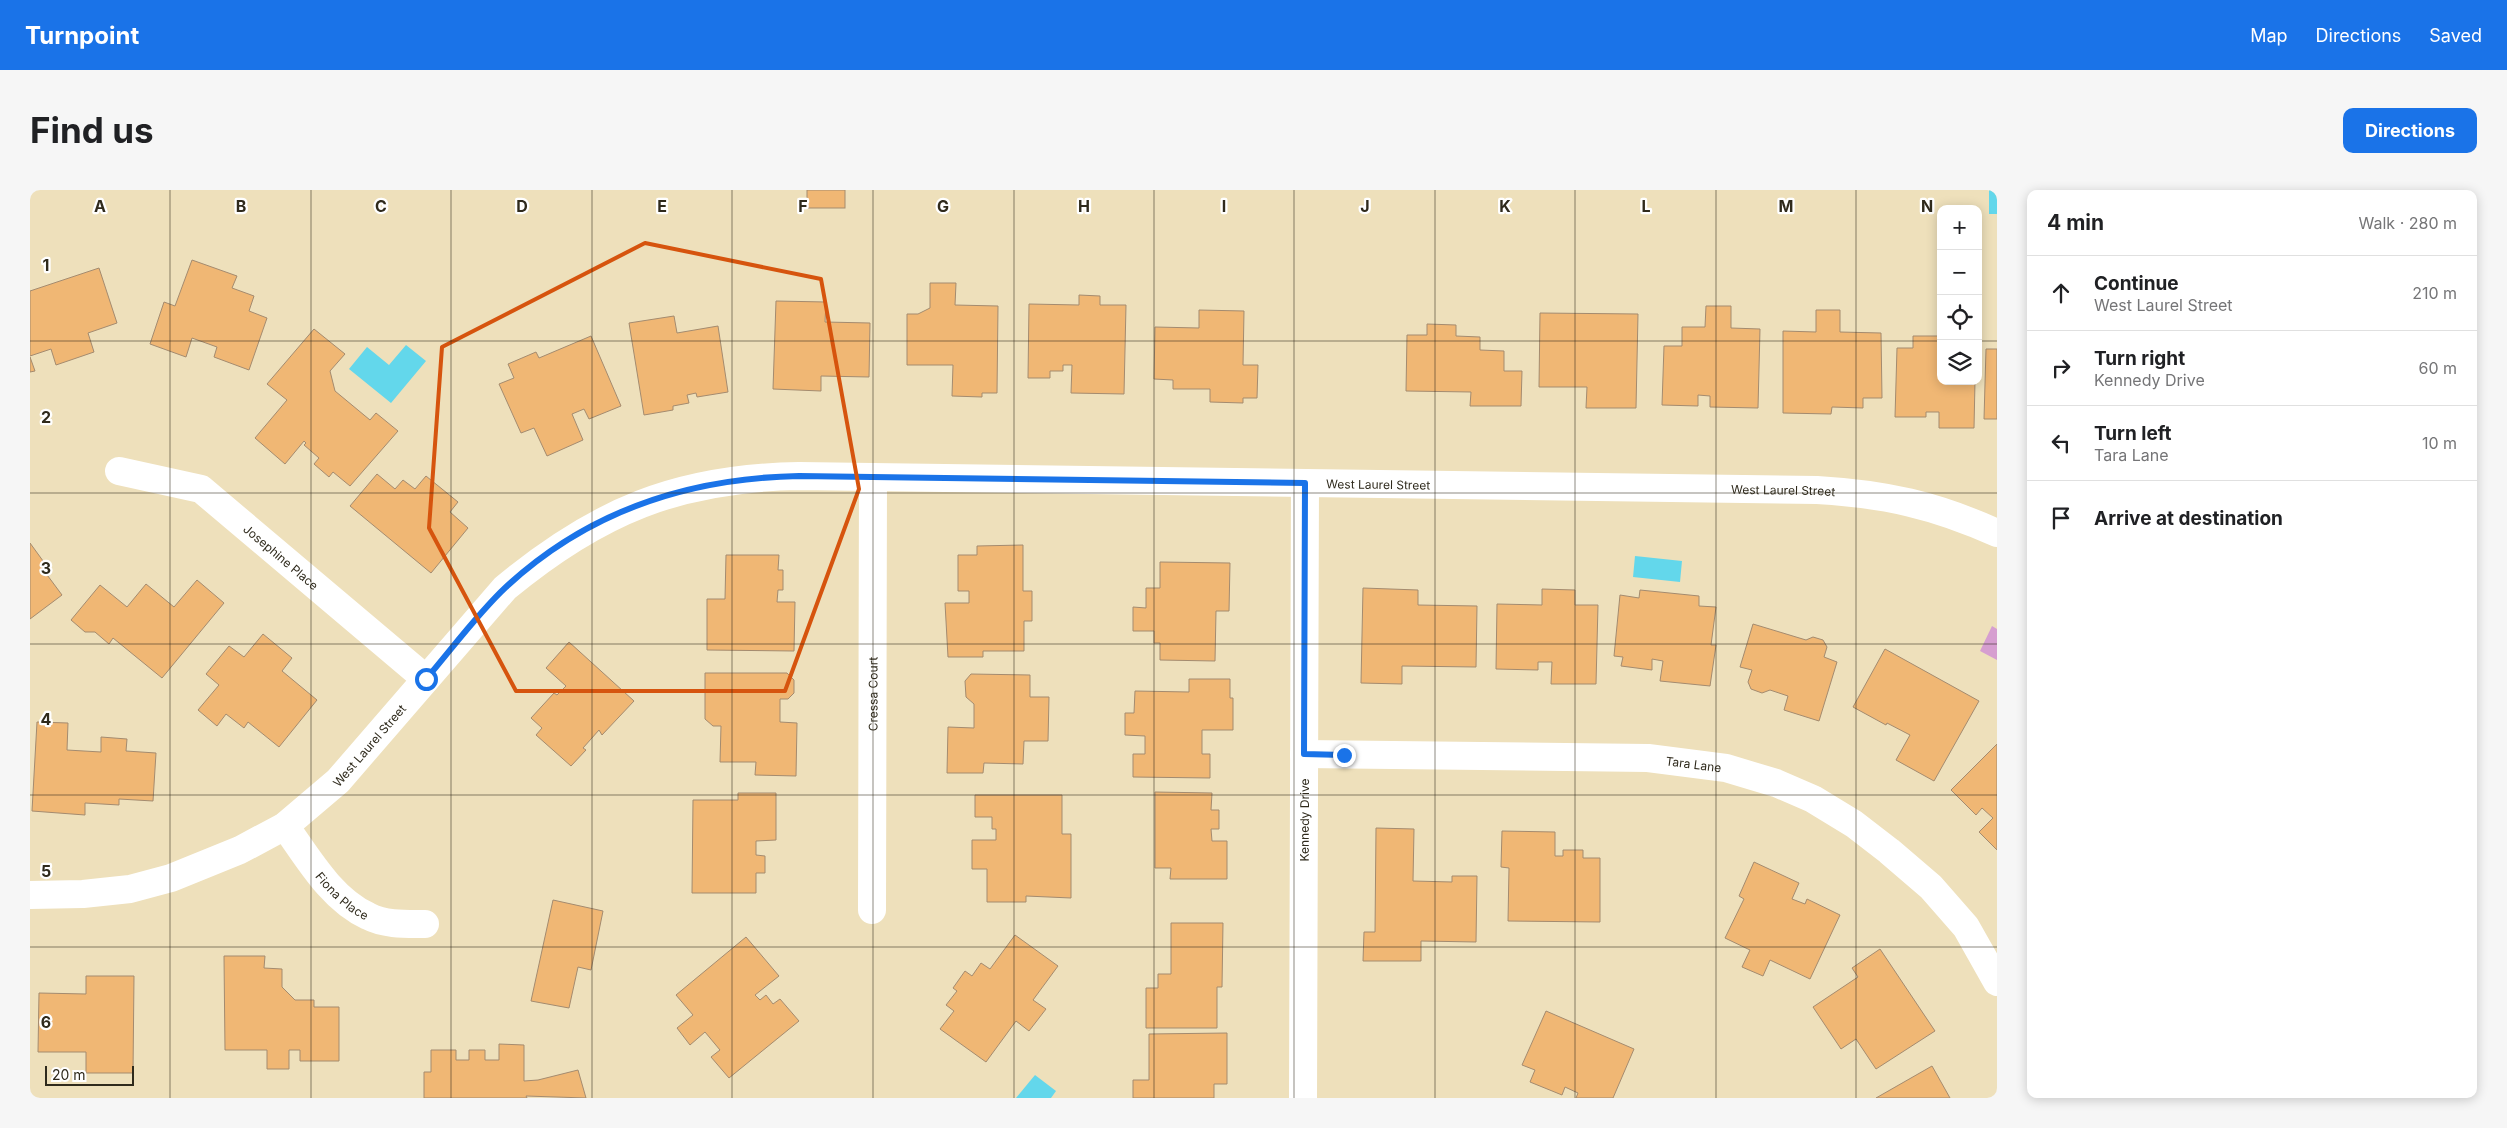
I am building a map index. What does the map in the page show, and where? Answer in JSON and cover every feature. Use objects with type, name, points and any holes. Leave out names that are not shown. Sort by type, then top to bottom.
[{"type":"street","name":"Josephine Place","points":[[118,471],[201,489],[426,679]]},
{"type":"street","name":"West Laurel Street","points":[[30,895],[83,894],[130,889],[171,878],[240,850],[285,826],[338,781],[505,588],[536,562],[576,535],[616,514],[656,498],[717,482],[756,477],[873,477],[1817,490],[1866,493],[1902,499],[1967,519],[1997,533]]},
{"type":"street","name":"Cressa Court","points":[[872,910],[873,477]]},
{"type":"street","name":"Kennedy Drive","points":[[1303,1098],[1305,483]]},
{"type":"street","name":"Tara Lane","points":[[1304,754],[1648,758],[1726,768],[1776,783],[1813,799],[1854,824],[1889,850],[1931,887],[1966,927],[1997,982]]},
{"type":"street","name":"Fiona Place","points":[[285,826],[324,880],[341,898],[368,916],[394,923],[425,924]]},
{"type":"highlighted area","points":[[645,243],[821,279],[859,489],[785,691],[516,691],[429,528],[442,347]]},
{"type":"shaded area","points":[[1992,626],[1997,629],[1997,660],[1980,651]]},
{"type":"water","points":[[1989,190],[1997,190],[1997,214],[1989,214]]},
{"type":"water","points":[[406,345],[426,361],[391,403],[349,369],[367,347],[389,365]]},
{"type":"water","points":[[1635,556],[1682,561],[1680,582],[1633,577]]},
{"type":"water","points":[[1035,1075],[1056,1091],[1051,1098],[1016,1098]]},
{"type":"building","points":[[807,190],[845,190],[845,208],[807,208]]},
{"type":"building","points":[[192,260],[237,276],[232,288],[254,296],[249,311],[267,318],[249,370],[214,357],[217,347],[192,338],[186,357],[150,344],[164,302],[175,306]]},
{"type":"building","points":[[99,268],[117,323],[88,333],[94,352],[56,365],[51,349],[30,356],[30,291]]},
{"type":"building","points":[[930,283],[956,283],[955,305],[998,306],[997,393],[982,393],[982,397],[952,396],[953,365],[907,365],[907,314],[918,314],[930,308]]},
{"type":"building","points":[[1079,295],[1100,296],[1100,305],[1126,305],[1124,394],[1071,393],[1072,365],[1063,365],[1063,371],[1050,371],[1050,378],[1028,378],[1029,304],[1079,305]]},
{"type":"building","points":[[776,301],[826,302],[825,322],[870,323],[869,377],[821,376],[821,391],[773,389]]},
{"type":"building","points":[[1706,306],[1731,306],[1731,328],[1760,329],[1758,408],[1710,407],[1710,396],[1698,395],[1698,406],[1662,405],[1664,346],[1682,346],[1682,327],[1705,327]]},
{"type":"building","points":[[1199,310],[1244,311],[1243,365],[1258,365],[1257,398],[1243,398],[1243,403],[1210,402],[1210,389],[1173,389],[1173,380],[1154,379],[1155,327],[1199,328]]},
{"type":"building","points":[[1816,310],[1840,310],[1840,332],[1881,333],[1882,398],[1863,398],[1863,408],[1832,407],[1831,414],[1783,413],[1783,331],[1816,332]]},
{"type":"building","points":[[1540,313],[1638,314],[1636,408],[1586,408],[1587,387],[1539,387]]},
{"type":"building","points":[[674,316],[677,333],[718,326],[728,392],[697,397],[696,393],[687,395],[689,403],[673,406],[673,410],[644,415],[629,323]]},
{"type":"building","points":[[1427,324],[1456,325],[1456,336],[1480,337],[1480,350],[1504,351],[1504,371],[1522,371],[1521,406],[1470,406],[1471,392],[1406,391],[1407,335],[1427,335]]},
{"type":"building","points":[[314,329],[345,354],[330,371],[335,391],[370,420],[376,413],[398,431],[350,486],[333,472],[329,477],[314,464],[319,458],[304,445],[306,443],[304,441],[285,464],[255,438],[287,400],[267,384]]},
{"type":"building","points":[[591,336],[621,406],[589,419],[584,409],[572,414],[583,440],[547,456],[534,428],[521,433],[499,384],[514,378],[508,364],[536,352],[539,358]]},
{"type":"building","points":[[1913,336],[1937,336],[1937,385],[1975,385],[1974,428],[1939,428],[1939,412],[1926,412],[1926,417],[1895,417],[1897,348],[1913,348]]},
{"type":"building","points":[[1986,349],[1997,349],[1997,419],[1984,419]]},
{"type":"building","points":[[30,357],[35,371],[30,372]]},
{"type":"building","points":[[377,474],[395,489],[403,480],[415,489],[426,476],[458,502],[450,512],[468,528],[431,573],[350,506]]},
{"type":"building","points":[[30,543],[46,565],[42,568],[62,595],[30,619]]},
{"type":"building","points":[[1023,545],[1023,591],[1032,591],[1032,621],[1024,621],[1024,651],[983,651],[983,657],[948,657],[945,603],[969,603],[969,591],[958,591],[958,555],[977,555],[977,546]]},
{"type":"building","points":[[726,555],[779,555],[778,570],[783,570],[783,590],[778,590],[777,602],[795,602],[794,651],[707,650],[707,599],[725,599]]},
{"type":"building","points":[[1160,562],[1230,563],[1229,611],[1216,611],[1215,661],[1160,660],[1160,643],[1154,643],[1154,631],[1133,631],[1133,607],[1146,608],[1146,588],[1160,588]]},
{"type":"building","points":[[197,580],[224,603],[162,678],[113,638],[109,644],[95,632],[85,632],[71,620],[100,585],[127,607],[146,584],[174,607]]},
{"type":"building","points":[[1363,588],[1418,590],[1418,605],[1477,606],[1476,667],[1402,666],[1402,684],[1361,683]]},
{"type":"building","points":[[1542,589],[1575,590],[1575,605],[1598,605],[1596,684],[1551,684],[1552,662],[1538,662],[1538,670],[1496,669],[1497,604],[1542,605]]},
{"type":"building","points":[[1640,590],[1699,596],[1699,606],[1716,607],[1711,645],[1716,645],[1710,686],[1660,681],[1663,661],[1652,659],[1652,670],[1621,666],[1623,657],[1614,656],[1620,595],[1639,598]]},
{"type":"building","points":[[1753,624],[1806,640],[1813,637],[1823,640],[1827,647],[1824,657],[1837,662],[1819,721],[1784,710],[1788,696],[1770,690],[1762,693],[1751,689],[1748,682],[1752,670],[1740,667]]},
{"type":"building","points":[[263,634],[292,658],[282,671],[317,700],[279,747],[248,722],[244,728],[226,714],[217,726],[198,710],[219,685],[206,674],[229,646],[244,657]]},
{"type":"building","points":[[569,642],[634,701],[602,735],[599,730],[583,748],[586,750],[571,766],[536,735],[542,728],[531,718],[554,693],[557,695],[566,686],[546,668]]},
{"type":"building","points":[[1885,649],[1979,701],[1934,781],[1896,760],[1910,735],[1887,723],[1886,725],[1853,707]]},
{"type":"building","points":[[705,673],[787,673],[794,680],[794,693],[788,699],[780,699],[780,722],[797,723],[796,776],[755,775],[756,762],[720,762],[721,726],[713,726],[705,719]]},
{"type":"building","points":[[971,674],[1030,675],[1030,697],[1049,697],[1048,741],[1024,741],[1023,764],[984,763],[983,773],[947,773],[948,727],[974,728],[974,704],[966,697],[965,681]]},
{"type":"building","points":[[1189,679],[1230,679],[1230,698],[1233,698],[1233,730],[1202,730],[1202,754],[1210,754],[1210,778],[1133,777],[1133,754],[1145,754],[1145,736],[1125,735],[1125,713],[1134,713],[1135,691],[1189,692]]},
{"type":"building","points":[[37,722],[68,723],[67,750],[101,752],[101,737],[127,739],[126,751],[156,753],[153,801],[119,799],[119,805],[85,803],[85,815],[32,811]]},
{"type":"building","points":[[1997,744],[1997,850],[1979,832],[1993,818],[1982,808],[1976,815],[1951,790]]},
{"type":"building","points":[[1155,792],[1212,793],[1211,810],[1219,810],[1219,829],[1211,829],[1212,841],[1227,841],[1227,879],[1170,879],[1171,868],[1155,868]]},
{"type":"building","points":[[738,793],[776,793],[776,840],[756,841],[756,855],[765,856],[765,873],[756,873],[756,893],[692,893],[693,800],[738,800]]},
{"type":"building","points":[[975,795],[1062,795],[1062,834],[1071,834],[1071,898],[1026,896],[1026,902],[987,902],[987,869],[972,869],[972,840],[996,840],[996,829],[992,829],[992,817],[975,817]]},
{"type":"building","points":[[1376,828],[1414,829],[1413,881],[1452,882],[1452,876],[1477,876],[1476,942],[1421,941],[1421,961],[1363,961],[1364,932],[1375,932]]},
{"type":"building","points":[[1502,831],[1555,832],[1555,856],[1563,856],[1563,850],[1583,850],[1583,858],[1600,858],[1600,922],[1508,921],[1509,868],[1501,867]]},
{"type":"building","points":[[1754,862],[1799,883],[1792,899],[1805,904],[1807,899],[1840,915],[1810,979],[1770,960],[1763,976],[1742,967],[1750,950],[1725,938],[1744,899],[1739,896]]},
{"type":"building","points":[[553,900],[603,911],[591,970],[578,967],[569,1008],[531,1001]]},
{"type":"building","points":[[1171,923],[1223,923],[1222,987],[1217,987],[1217,1028],[1146,1028],[1146,988],[1158,988],[1158,974],[1171,974]]},
{"type":"building","points":[[1015,935],[1058,966],[1033,1000],[1046,1009],[1029,1031],[1016,1021],[986,1062],[940,1029],[954,1011],[946,1005],[957,991],[953,988],[965,971],[972,976],[981,963],[990,969]]},
{"type":"building","points":[[746,937],[779,976],[755,995],[760,1000],[766,995],[773,1004],[780,999],[799,1021],[729,1078],[711,1057],[720,1050],[705,1032],[690,1045],[677,1028],[693,1015],[676,995]]},
{"type":"building","points":[[1880,949],[1935,1031],[1876,1069],[1856,1039],[1841,1049],[1813,1007],[1858,977],[1852,968]]},
{"type":"building","points":[[224,956],[265,956],[264,968],[282,969],[282,987],[295,1000],[314,1000],[314,1007],[339,1007],[339,1061],[300,1061],[300,1050],[289,1050],[289,1069],[267,1069],[267,1050],[225,1050]]},
{"type":"building","points":[[86,976],[134,976],[133,1073],[86,1073],[86,1052],[38,1052],[39,993],[86,994]]},
{"type":"building","points":[[1546,1011],[1634,1049],[1613,1098],[1576,1098],[1578,1093],[1565,1087],[1562,1095],[1530,1082],[1535,1070],[1522,1065]]},
{"type":"building","points":[[1227,1033],[1227,1084],[1214,1084],[1214,1098],[1133,1098],[1133,1080],[1149,1080],[1149,1034]]},
{"type":"building","points":[[499,1044],[524,1045],[524,1081],[538,1080],[578,1070],[586,1098],[526,1096],[527,1098],[424,1098],[424,1072],[431,1072],[431,1050],[456,1050],[456,1060],[469,1060],[469,1050],[485,1050],[485,1060],[499,1060]]},
{"type":"building","points":[[1932,1066],[1950,1098],[1876,1098]]},
{"type":"route","points":[[426,679],[505,588],[536,562],[576,535],[616,514],[656,498],[707,484],[756,477],[799,476],[1305,483],[1304,754],[1344,755]]}]
